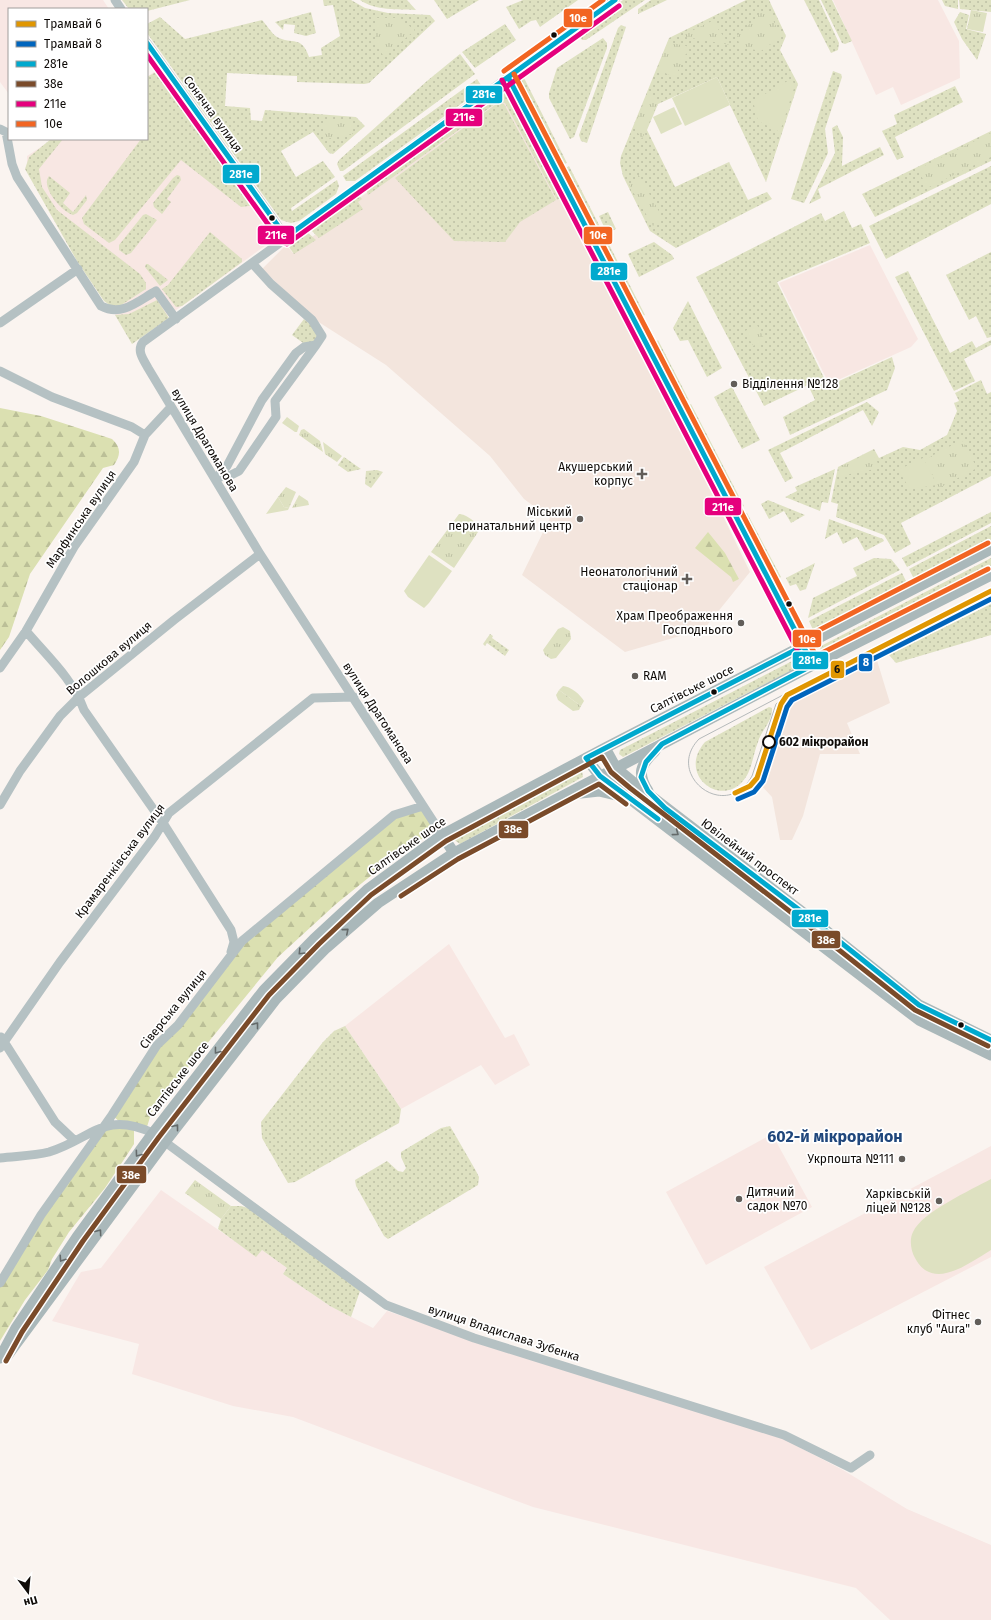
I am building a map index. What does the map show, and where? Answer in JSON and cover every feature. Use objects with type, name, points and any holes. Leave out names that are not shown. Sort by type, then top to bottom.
[{"type":"main road","name":"Салтівське шосе","points":[[0,1358],[16,1328],[77,1237],[153,1133],[264,990],[314,939],[367,890],[442,835],[605,748],[991,549]]},
{"type":"main road","points":[[0,1364],[26,1333],[165,1142],[276,999],[326,948],[378,903],[454,854],[564,795],[813,665],[991,575]]},
{"type":"main road","points":[[803,646],[813,665]]},
{"type":"main road","points":[[652,797],[643,783],[640,773],[643,765],[662,744]]},
{"type":"main road","points":[[605,748],[616,768]]},
{"type":"main road","name":"Ювілейний проспект","points":[[586,758],[600,776],[636,802],[919,1020],[991,1055]]},
{"type":"main road","name":"Ювілейний проспект","points":[[616,768],[722,852],[814,921],[919,1005],[991,1040]]},
{"type":"main road","points":[[564,795],[604,792],[616,794],[636,802]]},
{"type":"main road","points":[[442,835],[454,854]]},
{"type":"main road","points":[[153,1133],[165,1142]]},
{"type":"street","points":[[115,0],[121,8]]},
{"type":"street","points":[[0,129],[6,132],[12,164],[17,177],[78,268],[101,306],[115,311],[123,310],[156,291],[176,319],[286,237],[615,0]]},
{"type":"street","name":"Сонячна вулиця","points":[[148,44],[286,237]]},
{"type":"street","points":[[508,77],[803,646]]},
{"type":"street","points":[[216,478],[229,476],[239,471],[276,417],[275,401],[322,336],[318,327],[291,300],[271,284],[252,263]]},
{"type":"street","points":[[0,323],[78,268]]},
{"type":"street","name":"вулиця Драгоманова","points":[[176,319],[143,342],[140,348],[148,368],[216,478],[260,554],[442,835]]},
{"type":"street","points":[[216,478],[230,460],[262,400],[296,353],[304,348],[316,345]]},
{"type":"street","points":[[0,371],[52,397],[132,427],[146,436]]},
{"type":"street","name":"Марфинська вулиця","points":[[0,668],[26,631],[74,547],[134,462],[146,436],[171,407]]},
{"type":"street","name":"Волошкова вулиця","points":[[0,805],[24,765],[60,716],[79,697],[174,620],[260,554]]},
{"type":"street","points":[[26,631],[71,684],[79,697],[84,710],[163,823],[231,930],[234,942],[228,959]]},
{"type":"street","name":"Крамаренківська вулиця","points":[[1,1042],[163,823],[169,812],[313,698],[354,697]]},
{"type":"street","name":"Сіверська вулиця","points":[[0,1283],[41,1215],[104,1126],[157,1045],[178,1024],[242,941],[394,815],[423,806]]},
{"type":"street","points":[[1,1042],[55,1122],[74,1140]]},
{"type":"street","points":[[0,1158],[43,1153],[57,1149],[104,1126],[114,1124],[128,1125],[153,1133]]},
{"type":"street","name":"вулиця Владислава Зубенка","points":[[165,1142],[386,1306],[474,1338],[784,1435],[850,1468],[870,1455]]},
{"type":"shaded area","points":[[0,0],[103,0],[108,8],[8,8],[8,93],[0,82]]},
{"type":"shaded area","points":[[833,0],[938,0],[959,41],[960,78],[901,105],[893,87],[876,95]]},
{"type":"shaded area","points":[[158,69],[280,235],[132,342],[27,168],[27,156],[51,140],[148,140],[148,76]]},
{"type":"shaded area","points":[[499,100],[506,102],[629,321],[750,572],[704,629],[625,652],[522,575],[550,518],[524,499],[490,456],[386,365],[317,321],[262,269],[286,245],[293,253],[355,201]]},
{"type":"shaded area","points":[[870,245],[918,339],[911,347],[829,384],[779,283]]},
{"type":"shaded area","points":[[876,657],[890,703],[847,723],[860,754],[820,754],[803,816],[792,840],[780,840],[772,797],[760,784],[782,706]]},
{"type":"shaded area","points":[[449,944],[505,1038],[514,1034],[530,1065],[495,1085],[481,1065],[401,1109],[345,1026]]},
{"type":"shaded area","name":"Дитячий садок №70","points":[[772,1134],[812,1207],[706,1265],[666,1192]]},
{"type":"shaded area","name":"Харківській ліцей №128","points":[[991,1146],[991,1257],[811,1350],[764,1267]]},
{"type":"shaded area","points":[[161,1190],[256,1256],[262,1250],[287,1268],[283,1274],[330,1306],[373,1328],[387,1311],[512,1353],[778,1436],[843,1470],[907,1509],[991,1545],[991,1620],[890,1620],[856,1588],[533,1507],[293,1417],[233,1406],[132,1374],[139,1344],[52,1321],[81,1272],[101,1268]]},
{"type":"green space","points":[[122,0],[190,0],[148,11],[148,8],[128,8]]},
{"type":"green space","points":[[323,0],[351,0],[365,8],[388,13],[430,15],[435,21],[369,83],[297,82],[297,76],[227,73],[225,106],[250,108],[251,120],[262,121],[265,110],[356,117],[365,126],[333,154],[329,153],[313,132],[281,151],[296,177],[323,161],[335,177],[291,208],[292,211],[337,180],[339,186],[336,194],[299,221],[291,223],[281,220],[148,34],[148,23],[160,17],[185,39],[262,20],[277,37],[300,43],[306,50],[309,57],[322,55],[321,48],[340,36],[333,5],[324,6]]},
{"type":"green space","points":[[360,0],[407,0],[416,10],[380,8],[366,4]]},
{"type":"green space","points":[[434,0],[479,0],[447,19]]},
{"type":"green space","points":[[523,0],[578,0],[540,27],[536,20],[531,21],[519,29],[506,7]]},
{"type":"green space","points":[[623,0],[645,0],[586,40],[582,40],[579,34],[580,31]]},
{"type":"green space","points":[[651,0],[667,0],[638,14],[638,9]]},
{"type":"green space","points":[[746,0],[769,0],[786,36],[780,50],[798,84],[766,182],[717,77],[658,104],[647,130],[675,187],[729,162],[748,200],[767,192],[772,199],[676,248],[650,231],[623,176],[620,163],[621,156],[669,38]]},
{"type":"green space","points":[[804,0],[819,0],[839,43],[838,50],[831,53]]},
{"type":"green space","points":[[821,0],[832,0],[852,41],[845,44],[842,43]]},
{"type":"green space","points":[[942,0],[958,0],[958,9],[945,6]]},
{"type":"green space","points":[[959,0],[991,0],[991,12],[960,9]]},
{"type":"green space","points":[[767,7],[781,37],[761,51],[740,47],[737,36]]},
{"type":"green space","points":[[971,10],[987,13],[983,32],[967,29]]},
{"type":"green space","points":[[311,12],[316,33],[306,36],[294,33],[295,25],[284,24],[283,30],[275,22]]},
{"type":"green space","points":[[960,12],[969,15],[966,29],[986,34],[977,60],[962,39],[954,22]]},
{"type":"green space","points":[[377,18],[398,18],[415,30],[384,57],[375,42]]},
{"type":"green space","points":[[712,21],[730,45],[681,36]]},
{"type":"green space","points":[[505,24],[516,40],[475,68],[462,52]]},
{"type":"green space","points":[[621,25],[626,27],[587,143],[581,141],[579,135],[618,28]]},
{"type":"green space","points":[[603,38],[607,43],[607,48],[574,137],[570,139],[549,98],[549,93],[557,68]]},
{"type":"green space","points":[[668,42],[690,47],[675,77],[657,70]]},
{"type":"green space","points":[[460,54],[475,74],[343,171],[340,171],[337,164],[339,160],[427,81]]},
{"type":"green space","points":[[833,71],[841,74],[842,77],[825,129],[828,153],[804,203],[791,199]]},
{"type":"green space","points":[[156,72],[163,74],[256,205],[241,207],[181,160],[115,240],[109,243],[84,224],[82,218],[140,140],[148,140],[148,76]]},
{"type":"green space","points":[[522,74],[567,163],[560,163],[519,84]]},
{"type":"green space","points":[[717,77],[730,105],[685,126],[672,98]]},
{"type":"green space","points":[[477,79],[483,88],[355,181],[346,181],[343,176]]},
{"type":"green space","points":[[791,79],[795,85],[780,132],[758,121],[753,101]]},
{"type":"green space","points":[[506,86],[508,87],[528,123],[528,127],[564,192],[563,196],[557,200],[505,103],[499,101],[368,195],[366,189],[367,185]]},
{"type":"green space","points":[[955,86],[963,102],[895,137],[904,157],[897,160],[882,131],[897,124],[894,115]]},
{"type":"green space","points":[[648,92],[658,102],[642,139],[634,127]]},
{"type":"green space","points":[[499,102],[504,104],[556,200],[520,222],[505,242],[454,241],[395,178]]},
{"type":"green space","points":[[674,107],[682,124],[661,134],[653,117]]},
{"type":"green space","points":[[324,120],[352,120],[353,134],[326,139]]},
{"type":"green space","points":[[837,125],[843,137],[842,166],[880,147],[884,155],[818,189],[821,198],[809,204],[835,153],[832,128]]},
{"type":"green space","points":[[991,131],[991,161],[875,217],[862,194]]},
{"type":"green space","points":[[991,133],[991,157],[927,188],[918,169]]},
{"type":"green space","points":[[50,140],[62,140],[39,169],[42,187],[57,210],[140,274],[146,283],[146,289],[115,309],[104,301],[77,261],[25,169],[29,157]]},
{"type":"green space","points":[[569,166],[645,315],[638,318],[565,172],[564,169]]},
{"type":"green space","points":[[991,166],[991,204],[886,259],[869,226]]},
{"type":"green space","points":[[177,175],[180,176],[181,180],[167,199],[171,202],[162,214],[154,207],[153,203]]},
{"type":"green space","points":[[639,175],[662,217],[653,226],[629,185]]},
{"type":"green space","points":[[49,176],[70,193],[63,203],[73,212],[86,195],[87,200],[77,213],[73,215],[68,213],[58,204],[47,186]]},
{"type":"green space","points":[[354,194],[358,194],[362,199],[358,202],[363,209],[319,238],[308,227]]},
{"type":"green space","points":[[844,211],[852,228],[861,224],[870,243],[777,282],[828,386],[892,357],[895,368],[887,390],[790,435],[783,417],[815,400],[808,385],[764,406],[696,277],[821,213],[825,221]]},
{"type":"green space","points":[[608,212],[616,229],[609,232],[606,231],[599,216]]},
{"type":"green space","points":[[146,214],[157,220],[131,253],[126,255],[119,250],[119,245],[143,215]]},
{"type":"green space","points":[[305,230],[316,240],[294,254],[288,243]]},
{"type":"green space","points":[[210,232],[242,259],[242,262],[182,306],[176,307],[162,289],[168,285]]},
{"type":"green space","points":[[654,242],[672,255],[674,259],[639,277],[628,254]]},
{"type":"green space","points":[[991,252],[991,337],[987,338],[976,316],[969,320],[946,275]]},
{"type":"green space","points":[[146,264],[168,280],[160,286],[145,267]]},
{"type":"green space","points":[[908,271],[950,353],[972,341],[976,348],[991,340],[991,345],[964,359],[975,381],[954,391],[895,277]]},
{"type":"green space","points":[[157,300],[169,318],[132,344],[115,315],[129,314]]},
{"type":"green space","points":[[688,301],[722,368],[707,377],[688,340],[680,341],[673,328]]},
{"type":"green space","points":[[304,319],[318,331],[318,339],[306,345],[292,335]]},
{"type":"green space","points":[[757,325],[765,340],[753,346],[745,331]]},
{"type":"green space","points":[[658,340],[689,400],[682,399],[654,345]]},
{"type":"green space","points":[[981,380],[987,394],[991,392],[991,476],[901,523],[911,544],[895,553],[884,535],[836,517],[838,504],[831,502],[838,467],[874,449],[879,458],[903,447],[920,450],[947,435],[957,411],[954,403],[959,401],[955,393]]},
{"type":"green space","points":[[732,387],[760,440],[742,449],[714,397]]},
{"type":"green space","points":[[867,402],[879,412],[872,426],[863,410],[780,453],[793,478],[785,482],[768,450]]},
{"type":"green space","points":[[691,404],[744,506],[738,509],[688,411],[688,406]]},
{"type":"green space","points":[[0,408],[41,416],[112,439],[117,445],[119,454],[114,465],[103,468],[30,574],[9,637],[0,650]]},
{"type":"green space","points":[[287,417],[299,426],[297,432],[282,423]]},
{"type":"green space","points":[[304,429],[320,441],[323,452],[299,435],[301,430]]},
{"type":"green space","points":[[962,440],[977,468],[939,488],[924,460]]},
{"type":"green space","points":[[323,442],[342,456],[337,462],[325,454]]},
{"type":"green space","points":[[872,451],[880,468],[840,476],[838,468]]},
{"type":"green space","points":[[344,457],[361,469],[348,472],[338,465]]},
{"type":"green space","points":[[923,458],[937,485],[910,489],[898,470]]},
{"type":"green space","points":[[835,469],[828,503],[822,502],[820,511],[785,497],[797,491],[795,487]]},
{"type":"green space","points":[[377,470],[383,472],[371,488],[365,484],[366,471]]},
{"type":"green space","points":[[286,487],[296,492],[289,508],[284,507],[278,497]]},
{"type":"green space","points":[[299,495],[308,501],[309,505],[292,508]]},
{"type":"green space","points":[[278,497],[284,507],[289,508],[288,510],[266,514]]},
{"type":"green space","points":[[768,500],[805,515],[791,523],[784,511],[769,519],[761,504]]},
{"type":"green space","points":[[991,512],[991,523],[907,567],[902,558]]},
{"type":"green space","points":[[747,513],[781,577],[775,581],[741,516]]},
{"type":"green space","points":[[459,514],[471,519],[480,529],[454,568],[431,552]]},
{"type":"green space","points":[[829,519],[883,539],[884,541],[865,551],[857,537],[843,544],[837,532],[825,539]]},
{"type":"green space","points":[[991,526],[991,541],[915,581],[909,569]]},
{"type":"green space","points":[[708,532],[725,553],[739,579],[733,582],[731,577],[695,548]]},
{"type":"green space","points":[[429,555],[452,571],[424,608],[408,597],[404,591]]},
{"type":"green space","points":[[874,558],[891,559],[900,570],[808,618],[813,598],[857,576],[853,568]]},
{"type":"green space","points":[[991,558],[991,568],[823,652],[820,650],[821,646]]},
{"type":"green space","points":[[815,563],[806,589],[800,591],[796,584],[790,586],[786,578]]},
{"type":"green space","points":[[902,573],[908,585],[814,632],[809,621]]},
{"type":"green space","points":[[991,604],[991,635],[896,663],[889,655]]},
{"type":"green space","points":[[563,627],[570,631],[571,639],[556,658],[551,659],[545,655],[543,650],[558,629]]},
{"type":"green space","points":[[490,634],[493,636],[492,638],[509,650],[505,656],[487,643],[485,646],[483,644]]},
{"type":"green space","points":[[798,658],[802,661],[802,665],[623,757],[619,754],[620,750]]},
{"type":"green space","points":[[563,686],[572,689],[580,696],[584,701],[581,706],[559,690]]},
{"type":"green space","points":[[559,690],[581,706],[579,710],[573,711],[558,700],[556,695]]},
{"type":"green space","points":[[769,707],[772,708],[771,717],[756,747],[748,773],[742,782],[733,789],[723,791],[713,789],[704,783],[698,775],[696,765],[698,754],[705,742]]},
{"type":"green space","points":[[578,769],[582,771],[583,777],[460,844],[453,839],[454,835]]},
{"type":"green space","points":[[423,806],[437,827],[422,839],[414,841],[336,904],[278,957],[152,1111],[146,1130],[134,1126],[134,1144],[105,1188],[69,1232],[52,1259],[48,1270],[25,1300],[0,1341],[0,1283],[104,1127],[122,1124],[112,1115],[136,1078],[242,941],[394,815]]},
{"type":"green space","points":[[345,1026],[401,1109],[399,1123],[295,1182],[288,1183],[262,1138],[261,1122],[323,1042],[334,1031]]},
{"type":"green space","points":[[450,1126],[479,1177],[478,1185],[388,1239],[384,1236],[356,1186],[355,1180],[387,1161],[398,1171],[403,1172],[406,1168],[401,1157],[401,1152],[441,1128]]},
{"type":"green space","points":[[991,1179],[991,1250],[952,1272],[941,1274],[931,1273],[923,1268],[915,1258],[911,1245],[913,1232],[918,1224],[936,1209]]},
{"type":"green space","points":[[195,1180],[231,1206],[221,1219],[185,1193]]},
{"type":"green space","points":[[231,1206],[248,1208],[358,1288],[360,1291],[351,1317],[330,1306],[283,1274],[287,1268],[262,1250],[256,1257],[218,1229],[221,1219]]},
{"type":"tram line","name":"6","points":[[735,793],[750,786],[757,778],[781,704],[787,695],[991,591]]},
{"type":"tram line","name":"8","points":[[738,799],[754,792],[763,781],[787,707],[792,700],[991,599]]},
{"type":"tram line","points":[[787,695],[776,704],[752,776],[741,789],[728,795],[715,794],[703,789],[694,779],[689,767],[690,753],[699,739],[804,684]]},
{"type":"transit line","name":"10е","points":[[504,71],[603,0]]},
{"type":"transit line","name":"281е","points":[[148,44],[286,237],[615,0]]},
{"type":"transit line","name":"211е","points":[[148,56],[280,241],[287,244],[619,6]]},
{"type":"transit line","name":"10е","points":[[514,74],[816,656],[988,569]]},
{"type":"transit line","name":"281е","points":[[508,77],[813,665],[662,744],[646,762],[641,777],[648,791],[665,808],[814,921],[919,1005],[991,1040]]},
{"type":"transit line","name":"211е","points":[[502,80],[797,649]]},
{"type":"transit line","name":"10е","points":[[800,640],[988,543]]},
{"type":"transit line","name":"281е","points":[[658,819],[600,776],[586,758],[803,646]]},
{"type":"transit line","name":"38е","points":[[6,1361],[22,1332],[83,1241],[159,1137],[269,995],[319,944],[371,895],[446,841],[602,757],[611,772],[630,788],[915,1010],[988,1046]]},
{"type":"transit line","name":"38е","points":[[401,896],[458,859],[599,784],[626,804]]},
{"type":"place","name":"Відділення №128","points":[[734,384]]},
{"type":"place","name":"Акушерський корпус","points":[[642,474]]},
{"type":"place","name":"Міський перинатальний центр","points":[[580,519]]},
{"type":"place","name":"Неонатологічний стаціонар","points":[[687,579]]},
{"type":"place","name":"Храм Преображення Господнього","points":[[741,623]]},
{"type":"place","name":"RAM","points":[[635,676]]},
{"type":"place","name":"602 мікрорайон","points":[[769,742]]},
{"type":"place","name":"Укрпошта №111","points":[[902,1159]]},
{"type":"place","name":"Дитячий садок №70","points":[[739,1199]]},
{"type":"place","name":"Харківській ліцей №128","points":[[939,1201]]},
{"type":"place","name":"Фітнес клуб \"Aura\"","points":[[978,1322]]},
{"type":"district","name":"602-й мікрорайон","points":[[835,1136]]}]
